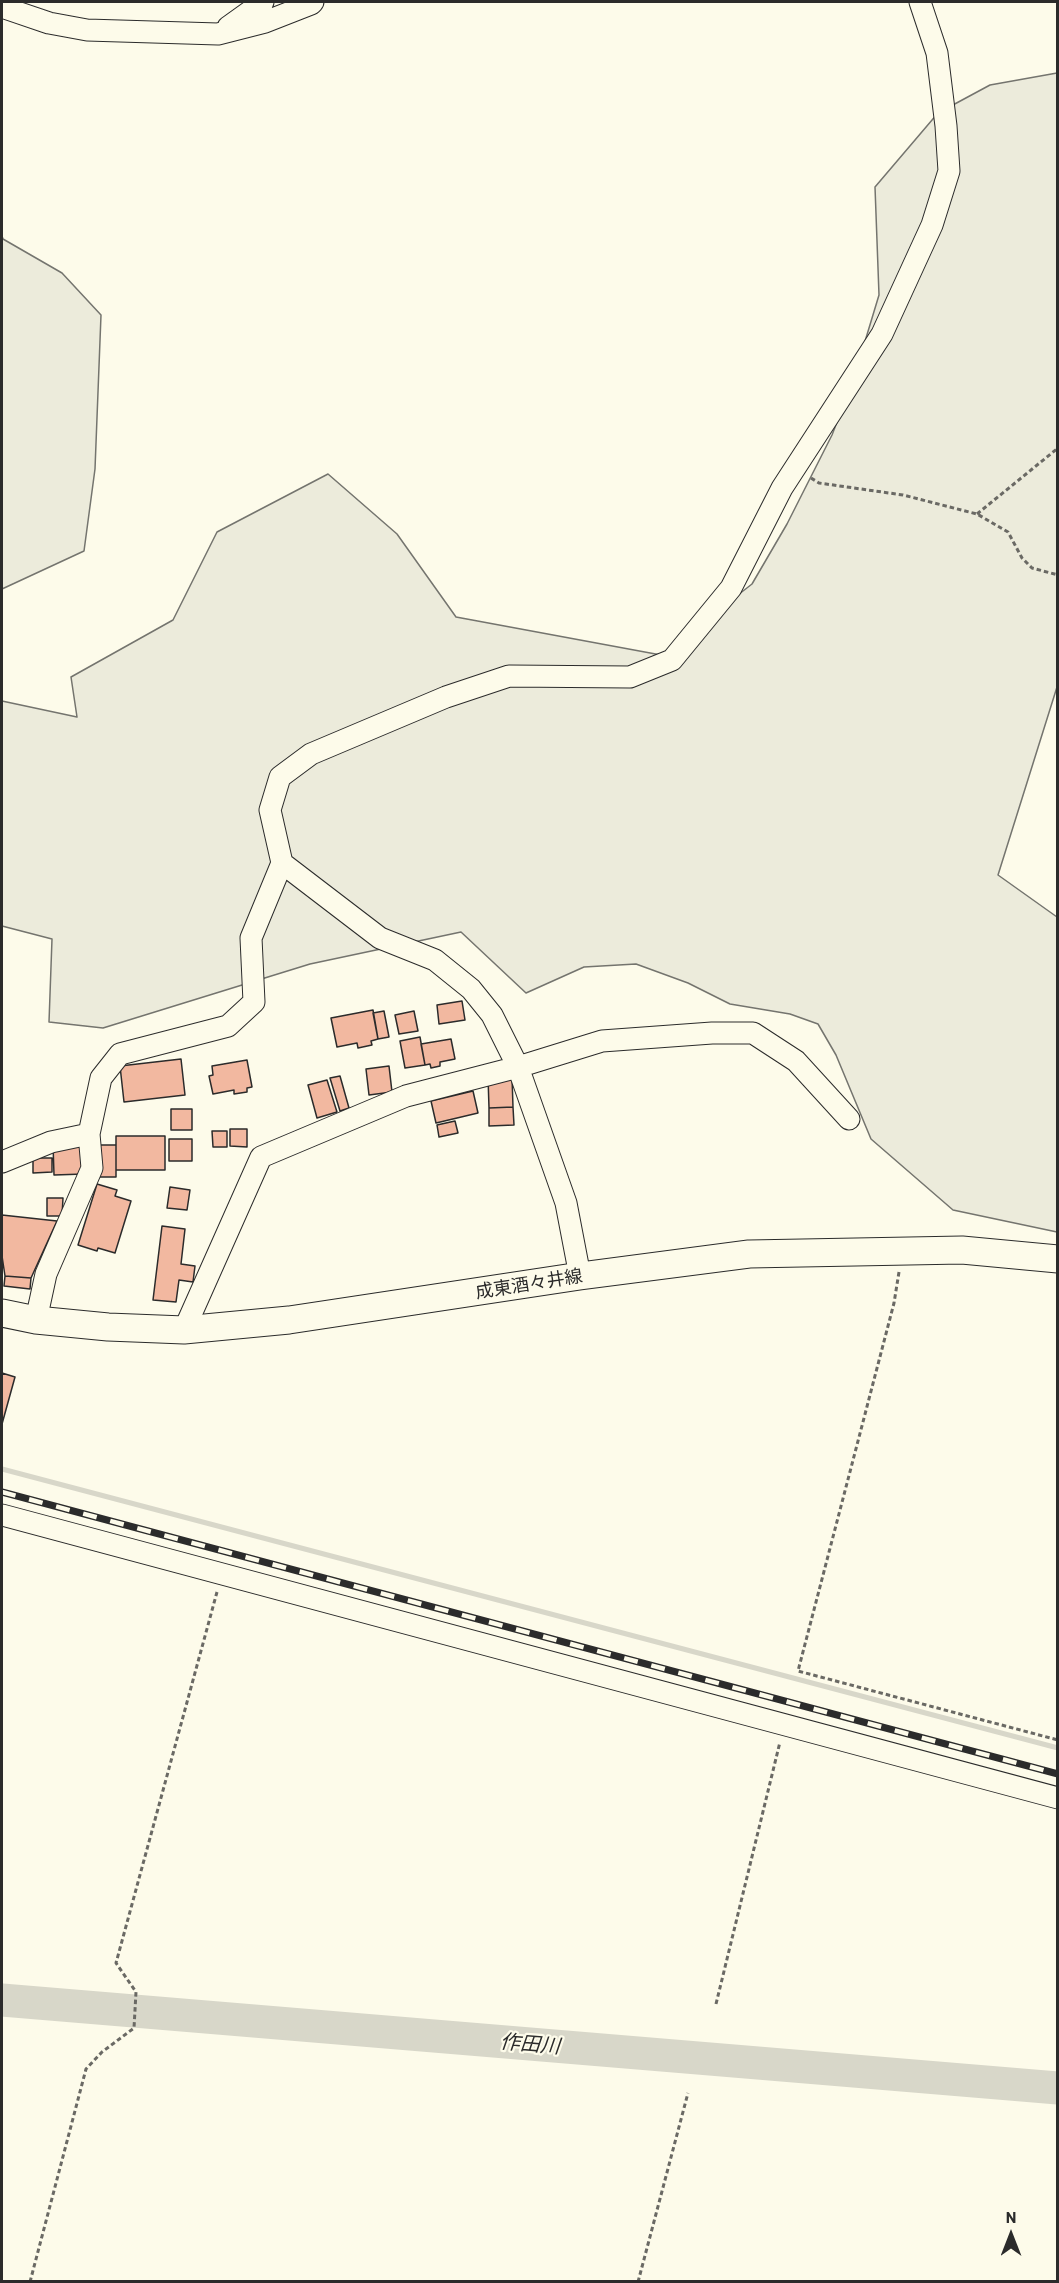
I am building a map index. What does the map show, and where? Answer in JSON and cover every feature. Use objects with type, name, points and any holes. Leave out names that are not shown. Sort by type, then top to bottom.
[{"type":"main road","name":"成東酒々井線","points":[[2,1313],[36,1320],[108,1327],[184,1330],[289,1320],[580,1276],[749,1254],[962,1250],[1058,1259]]},
{"type":"street","points":[[218,34],[263,2]]},
{"type":"street","points":[[2,7],[48,23],[87,30],[218,34],[265,22],[313,2]]},
{"type":"street","points":[[36,1320],[46,1274],[92,1168],[88,1134],[101,1078],[120,1054],[228,1026],[254,1002],[251,938],[282,863],[270,810],[280,777],[311,754],[446,697],[509,676],[630,677],[672,660],[731,588],[782,488],[882,334],[932,225],[949,171],[937,53],[920,2]]},
{"type":"street","points":[[282,863],[380,938],[435,960],[471,989],[492,1015],[518,1066],[566,1203],[580,1276]]},
{"type":"street","points":[[184,1330],[261,1157],[406,1096],[602,1041],[712,1033],[753,1033],[796,1061],[849,1119]]},
{"type":"street","points":[[2,1162],[51,1142],[88,1134]]},
{"type":"street","points":[[2,1515],[1058,1798]]},
{"type":"path","points":[[978,514],[1058,448]]},
{"type":"path","points":[[794,469],[819,483],[903,495],[978,514],[1008,532],[1022,558],[1032,568],[1058,575]]},
{"type":"path","points":[[902,1252],[894,1303],[798,1671],[1058,1740]]},
{"type":"path","points":[[30,2282],[86,2069],[102,2052],[134,2028],[136,1992],[116,1963],[222,1575]]},
{"type":"path","points":[[716,2004],[784,1726]]},
{"type":"path","points":[[638,2282],[688,2093]]},
{"type":"shaded area","points":[[1057,73],[1057,687],[998,875],[1057,917],[1057,1232],[953,1210],[871,1139],[836,1055],[818,1024],[790,1014],[730,1004],[688,983],[636,964],[584,967],[526,993],[461,932],[310,964],[103,1028],[49,1022],[52,939],[2,926],[2,701],[77,717],[71,677],[173,620],[217,532],[328,474],[397,534],[456,617],[661,655],[752,584],[787,524],[832,435],[853,381],[879,295],[875,187],[938,113],[990,85]]},
{"type":"shaded area","points":[[2,236],[3,239],[62,273],[101,315],[95,469],[84,551],[2,589]]},
{"type":"building","points":[[462,1001],[465,1020],[439,1024],[437,1005]]},
{"type":"building","points":[[373,1010],[378,1039],[371,1041],[372,1045],[358,1048],[357,1043],[337,1047],[331,1018]]},
{"type":"building","points":[[384,1011],[389,1037],[378,1039],[373,1013]]},
{"type":"building","points":[[414,1011],[418,1031],[399,1034],[395,1015]]},
{"type":"building","points":[[420,1037],[425,1065],[405,1068],[400,1041]]},
{"type":"building","points":[[451,1039],[455,1059],[440,1062],[440,1066],[431,1068],[430,1064],[425,1065],[421,1044]]},
{"type":"building","points":[[181,1059],[185,1095],[124,1102],[120,1066]]},
{"type":"building","points":[[247,1060],[252,1087],[247,1088],[247,1092],[234,1094],[234,1090],[213,1094],[209,1076],[213,1075],[212,1066]]},
{"type":"building","points":[[389,1066],[392,1092],[369,1095],[366,1069]]},
{"type":"building","points":[[340,1076],[349,1108],[340,1111],[330,1078]]},
{"type":"building","points":[[488,1077],[512,1077],[513,1107],[489,1108]]},
{"type":"building","points":[[327,1080],[337,1112],[317,1118],[308,1085]]},
{"type":"building","points":[[473,1091],[478,1113],[436,1123],[431,1101]]},
{"type":"building","points":[[513,1107],[514,1125],[489,1126],[489,1108]]},
{"type":"building","points":[[171,1109],[192,1109],[192,1130],[171,1130]]},
{"type":"building","points":[[455,1121],[458,1133],[439,1137],[437,1125]]},
{"type":"building","points":[[230,1129],[247,1129],[247,1147],[230,1146]]},
{"type":"building","points":[[212,1131],[227,1131],[227,1147],[213,1147]]},
{"type":"building","points":[[116,1136],[165,1136],[165,1170],[116,1170]]},
{"type":"building","points":[[169,1139],[192,1139],[192,1161],[169,1161]]},
{"type":"building","points":[[53,1144],[84,1144],[84,1174],[54,1175]]},
{"type":"building","points":[[97,1145],[116,1145],[116,1177],[97,1177]]},
{"type":"building","points":[[33,1158],[52,1158],[52,1172],[33,1173]]},
{"type":"building","points":[[97,1184],[117,1190],[115,1196],[131,1201],[115,1253],[98,1248],[97,1251],[78,1245]]},
{"type":"building","points":[[170,1187],[190,1190],[187,1210],[167,1208]]},
{"type":"building","points":[[47,1198],[63,1198],[62,1216],[47,1216]]},
{"type":"building","points":[[2,1215],[57,1221],[31,1278],[5,1276],[2,1256]]},
{"type":"building","points":[[162,1226],[185,1229],[181,1264],[195,1266],[193,1282],[179,1280],[176,1302],[153,1300]]},
{"type":"building","points":[[5,1276],[31,1278],[30,1289],[4,1286]]},
{"type":"building","points":[[2,1373],[15,1377],[2,1424]]},
{"type":"waterway","points":[[2,1469],[1058,1748]]},
{"type":"waterway","name":"作田川","points":[[2,2000],[1058,2088]]},
{"type":"railway","points":[[2,1492],[1058,1774]]}]
